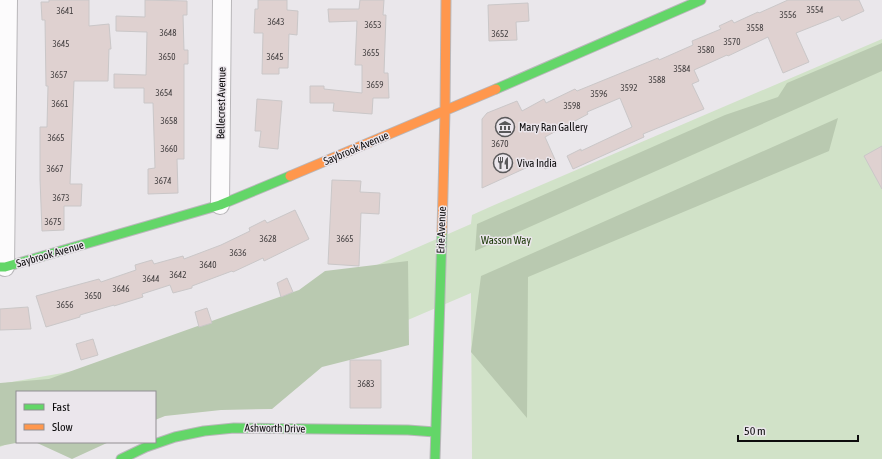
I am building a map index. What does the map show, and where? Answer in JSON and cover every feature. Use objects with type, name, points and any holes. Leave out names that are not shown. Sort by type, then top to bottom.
[{"type":"street","points":[[3,267],[8,0]]},
{"type":"street","name":"Bellecrest Avenue","points":[[220,205],[222,0]]},
{"type":"street","name":"Erie Avenue","points":[[434,459],[446,0]]},
{"type":"street","name":"Saybrook Avenue","points":[[3,267],[220,205],[444,111],[672,6],[701,0]]},
{"type":"street","name":"Ashworth Drive","points":[[121,459],[146,447],[175,437],[204,430],[234,428],[408,430],[435,432]]},
{"type":"green space","name":"Wasson Way","points":[[882,39],[882,459],[472,459],[471,293],[361,340],[156,392],[16,391],[9,443],[0,447],[0,384],[74,371],[336,283],[471,224],[472,215]]},
{"type":"green space","points":[[882,43],[882,71],[475,251],[477,224],[725,115],[778,97],[787,83]]},
{"type":"green space","points":[[838,118],[829,151],[528,277],[527,418],[471,352],[481,276]]},
{"type":"green space","points":[[408,261],[409,345],[322,367],[272,409],[221,410],[165,416],[156,420],[156,391],[16,391],[16,443],[0,446],[0,383],[49,379],[299,290],[325,271]]},
{"type":"green space","points":[[37,443],[107,443],[72,459]]},
{"type":"building","points":[[49,0],[89,0],[89,26],[109,24],[111,49],[109,49],[108,81],[74,81],[70,184],[82,184],[81,206],[64,206],[64,230],[42,231],[40,127],[47,127],[48,86],[46,86],[45,20],[42,20],[41,2],[49,2]]},
{"type":"building","points":[[145,0],[187,1],[187,15],[183,15],[184,50],[188,50],[188,64],[184,64],[184,159],[177,159],[178,193],[148,194],[148,169],[155,168],[153,103],[144,103],[144,88],[114,88],[114,74],[146,75],[147,32],[116,31],[116,16],[145,17]]},
{"type":"building","points":[[258,0],[287,0],[287,10],[298,11],[297,35],[289,34],[288,68],[279,68],[279,74],[262,74],[263,33],[254,33],[255,9],[258,9]]},
{"type":"building","points":[[360,0],[384,0],[383,15],[386,15],[384,73],[388,73],[389,98],[373,98],[372,114],[333,111],[334,103],[310,103],[310,86],[324,86],[324,89],[362,93],[362,65],[355,65],[357,21],[329,22],[328,9],[359,9]]},
{"type":"building","points":[[788,0],[859,0],[864,11],[842,21],[839,16],[796,33],[809,62],[783,73],[768,37],[694,70],[699,81],[692,84],[704,109],[643,134],[644,137],[573,169],[567,156],[632,127],[620,98],[587,112],[588,114],[545,137],[557,164],[545,169],[541,161],[482,188],[482,119],[487,113],[517,101],[522,111],[544,99],[546,103],[575,89],[577,91],[658,58],[659,60],[693,45],[692,41],[721,29],[719,26],[732,20],[734,23]]},
{"type":"building","points":[[528,3],[529,21],[516,22],[517,40],[489,41],[488,5]]},
{"type":"building","points":[[257,99],[282,101],[278,149],[259,147],[261,131],[255,131]]},
{"type":"building","points":[[882,146],[882,189],[864,156]]},
{"type":"building","points":[[332,180],[361,181],[360,192],[380,193],[379,214],[361,213],[359,266],[328,264]]},
{"type":"building","points":[[295,210],[309,239],[264,261],[263,258],[233,272],[232,271],[192,286],[192,288],[173,293],[170,285],[142,294],[143,297],[80,315],[80,317],[46,327],[36,296],[99,279],[101,282],[136,270],[135,265],[152,260],[154,264],[183,256],[184,259],[221,245],[250,231],[249,228],[265,220],[267,223]]},
{"type":"building","points":[[287,278],[293,292],[281,297],[277,283]]},
{"type":"building","points":[[28,307],[31,329],[0,330],[0,309]]},
{"type":"building","points":[[207,308],[212,323],[199,327],[195,312]]},
{"type":"building","points":[[93,339],[98,355],[81,360],[76,344]]},
{"type":"building","points":[[350,360],[381,360],[381,408],[350,408]]},
{"type":"traffic: fast","points":[[496,89],[701,0]]},
{"type":"traffic: fast","points":[[0,267],[5,267],[220,205],[290,176]]},
{"type":"traffic: fast","points":[[435,459],[442,232]]},
{"type":"traffic: fast","points":[[121,459],[146,447],[175,437],[204,431],[234,428],[408,430],[435,432]]},
{"type":"traffic: slow","points":[[442,232],[446,0]]},
{"type":"traffic: slow","points":[[290,176],[496,89]]},
{"type":"place","name":"Mary Ran Gallery","points":[[505,127]]},
{"type":"place","name":"Viva India","points":[[503,163]]}]
